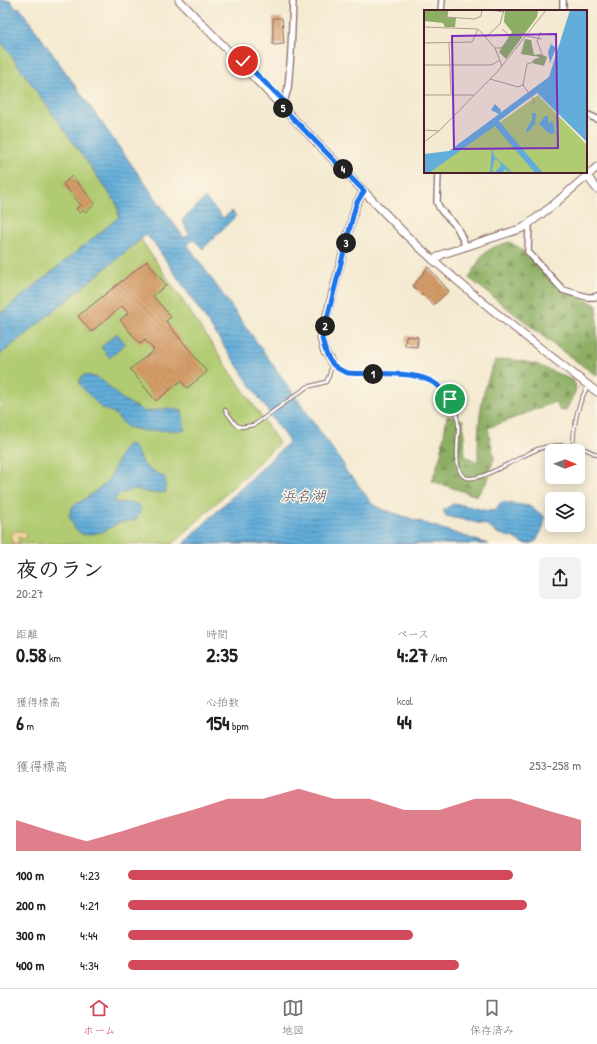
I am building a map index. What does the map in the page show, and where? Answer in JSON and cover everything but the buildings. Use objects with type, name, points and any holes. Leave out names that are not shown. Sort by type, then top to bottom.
[{"type":"street","points":[[179,0],[433,260],[538,347],[597,392]]},
{"type":"street","points":[[282,107],[288,90],[293,0]]},
{"type":"street","points":[[441,10],[442,0]]},
{"type":"street","points":[[587,114],[597,119]]},
{"type":"street","points":[[433,260],[443,254],[529,225],[597,167]]},
{"type":"street","points":[[438,173],[438,207],[456,226],[466,247]]},
{"type":"street","points":[[587,176],[597,189]]},
{"type":"street","points":[[332,364],[324,350],[322,338],[356,204],[364,191]]},
{"type":"street","points":[[529,225],[528,252],[563,290],[587,297],[597,296]]},
{"type":"lane","points":[[225,410],[236,425],[241,427],[254,425],[302,390],[314,384],[326,382],[332,364],[339,370],[348,373],[409,375],[430,379],[442,389],[450,399],[458,422],[458,466],[463,476],[473,478],[485,475],[524,455],[545,447]]},
{"type":"lane","points":[[573,444],[578,407],[588,385]]},
{"type":"lane","points":[[585,449],[597,455]]},
{"type":"green space","points":[[0,36],[108,191],[279,443],[173,544],[0,544]]},
{"type":"green space","points":[[509,242],[520,248],[563,290],[597,305],[597,376],[558,348],[469,278],[483,254],[494,247]]},
{"type":"green space","points":[[510,359],[536,364],[574,381],[576,390],[566,410],[560,411],[555,402],[488,428],[494,458],[488,480],[477,496],[432,481],[441,454],[447,416],[463,420],[465,456],[478,462],[480,411],[490,374],[495,361]]},
{"type":"sand","points":[[14,531],[22,531],[26,533],[26,537],[24,539],[18,537],[20,541],[15,544],[12,542],[10,536]]},
{"type":"water","name":"浜名湖","points":[[0,0],[10,0],[16,9],[19,7],[184,238],[189,234],[182,220],[205,198],[223,218],[232,211],[236,216],[203,249],[194,240],[187,244],[344,465],[344,468],[350,477],[352,476],[372,504],[379,508],[488,544],[183,544],[289,442],[154,243],[146,235],[0,355],[0,314],[119,217],[117,204],[0,40]]},
{"type":"water","points":[[117,333],[125,344],[110,358],[101,347]]},
{"type":"water","points":[[83,375],[100,379],[120,397],[145,412],[169,408],[182,411],[185,430],[144,431],[127,427],[114,413],[103,409],[84,390],[79,382]]},
{"type":"water","points":[[131,444],[145,466],[165,478],[166,492],[150,493],[136,489],[119,494],[113,502],[138,504],[141,509],[136,520],[119,523],[102,532],[84,535],[75,529],[69,515],[73,506],[106,483],[113,472],[124,447]]},
{"type":"water","points":[[501,502],[529,506],[544,516],[543,526],[536,541],[529,544],[522,543],[514,538],[496,533],[487,525],[446,516],[443,510],[453,504],[488,511],[495,510]]},
{"type":"route","points":[[243,61],[284,101],[282,107],[364,191],[356,204],[322,338],[327,357],[339,370],[348,373],[413,375],[430,379],[442,389],[450,399]]}]
